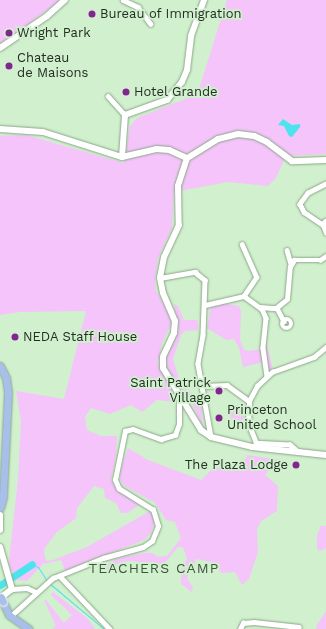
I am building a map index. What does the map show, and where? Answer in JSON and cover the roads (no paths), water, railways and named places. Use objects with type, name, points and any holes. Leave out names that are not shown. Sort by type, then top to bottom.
[{"type":"main road","points":[[0,48],[47,16],[65,0]]},
{"type":"main road","points":[[0,129],[43,132],[122,157],[156,149],[185,158]]},
{"type":"main road","points":[[326,160],[292,161],[267,142],[254,136],[238,134],[218,139],[185,158],[178,186],[179,225],[164,257],[160,278],[163,293],[175,321],[174,333],[163,356],[162,365],[201,430],[211,437],[260,449],[326,455]]},
{"type":"main road","points":[[0,366],[6,378],[8,393],[3,497],[0,508]]},
{"type":"main road","points":[[0,515],[0,530]]},
{"type":"main road","points":[[0,547],[6,574],[11,586],[1,598],[9,614],[13,615],[29,629]]},
{"type":"street","points":[[123,0],[138,6],[151,24]]},
{"type":"street","points":[[125,115],[167,100],[179,88],[187,70],[189,42],[204,0]]},
{"type":"street","points":[[108,96],[125,115],[122,157]]},
{"type":"street","points":[[326,184],[308,193],[300,204],[304,212],[325,224],[326,232]]},
{"type":"street","points":[[242,244],[256,277],[244,296]]},
{"type":"street","points":[[265,315],[275,309],[288,296],[291,264],[287,250]]},
{"type":"street","points":[[291,264],[297,258],[320,260],[326,256]]},
{"type":"street","points":[[160,278],[190,272],[200,273],[206,284],[203,335],[198,357],[211,437]]},
{"type":"street","points":[[206,303],[244,296],[260,307],[265,315],[263,348],[267,376]]},
{"type":"street","points":[[260,307],[275,309],[284,321]]},
{"type":"street","points":[[298,452],[290,445],[256,443],[248,423],[248,401],[257,386],[267,376],[278,369],[314,356],[326,347]]},
{"type":"street","points":[[202,386],[227,385],[248,401]]},
{"type":"street","points":[[13,615],[36,592],[53,578],[103,558],[143,547],[156,536],[158,526],[153,510],[119,489],[115,480],[125,431],[133,428],[165,439],[172,438],[177,432],[178,392]]},
{"type":"street","points":[[60,576],[110,629]]},
{"type":"street","points":[[11,586],[27,588],[36,592]]},
{"type":"street","points":[[240,629],[243,623],[254,622],[299,627]]},
{"type":"water","points":[[283,119],[292,125],[300,124],[300,127],[292,137],[289,136],[284,126],[278,125]]},
{"type":"waterway","points":[[32,564],[38,567],[47,581]]},
{"type":"waterway","points":[[0,585],[32,564]]},
{"type":"waterway","points":[[49,583],[104,629]]},
{"type":"place","name":"Bureau of Immigration","points":[[92,14]]},
{"type":"place","name":"Wright Park","points":[[9,33]]},
{"type":"place","name":"Chateau de Maisons","points":[[9,66]]},
{"type":"place","name":"Hotel Grande","points":[[126,92]]},
{"type":"place","name":"NEDA Staff House","points":[[15,337]]},
{"type":"place","name":"Saint Patrick Village","points":[[219,391]]},
{"type":"place","name":"Princeton United School","points":[[219,418]]},
{"type":"place","name":"The Plaza Lodge","points":[[296,465]]},
{"type":"district","name":"TEACHERS CAMP","points":[[154,568]]}]
